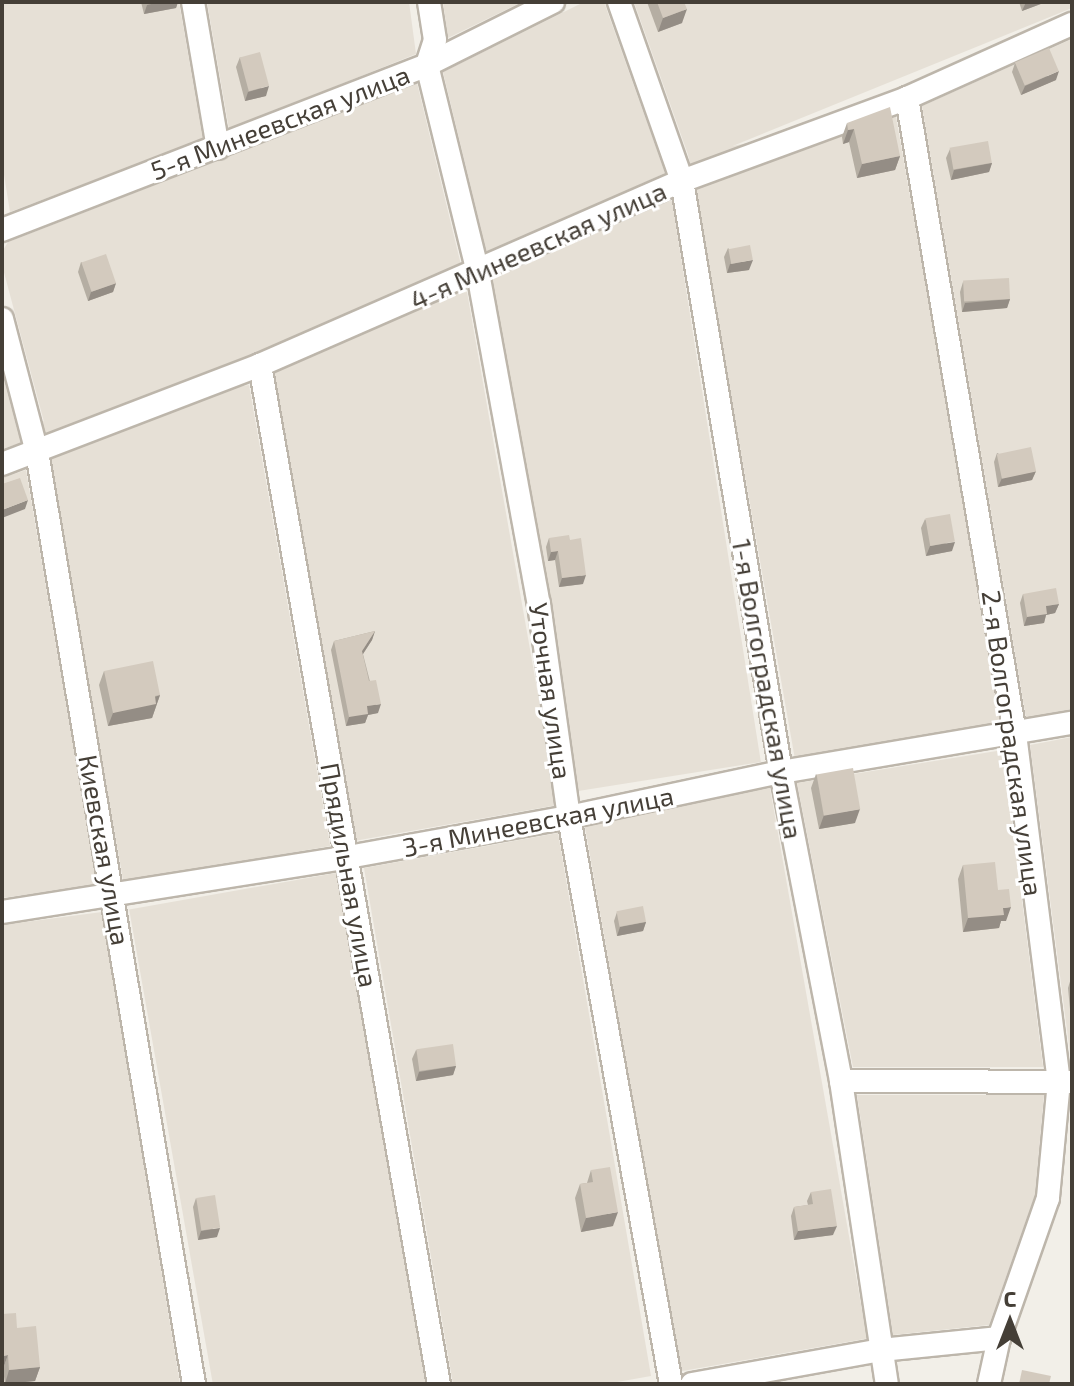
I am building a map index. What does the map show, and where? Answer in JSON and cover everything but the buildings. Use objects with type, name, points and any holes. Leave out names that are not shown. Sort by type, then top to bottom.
[{"type":"street","points":[[193,2],[218,148]]},
{"type":"street","name":"Уточная улица","points":[[429,2],[435,40],[427,65],[478,273],[539,604],[569,817],[671,1384]]},
{"type":"street","name":"5-я Минеевская улица","points":[[2,230],[427,65],[553,2]]},
{"type":"street","name":"1-я Волгоградская улица","points":[[619,2],[682,181],[781,772],[841,1081],[887,1384]]},
{"type":"street","name":"4-я Минеевская улица","points":[[2,464],[260,365],[478,273],[682,181],[907,98],[1072,24]]},
{"type":"street","name":"2-я Волгоградская улица","points":[[907,98],[1015,734],[1065,1081],[1048,1198],[999,1338],[989,1384]]},
{"type":"street","name":"Киевская улица","points":[[2,319],[37,452],[194,1384]]},
{"type":"street","name":"Прядильная улица","points":[[260,365],[439,1384]]},
{"type":"street","name":"3-я Минеевская улица","points":[[2,912],[113,897],[348,857],[569,817],[781,772],[1072,723]]},
{"type":"street","points":[[841,1081],[1065,1081]]},
{"type":"street","points":[[692,1384],[881,1350],[999,1338]]},
{"type":"shaded area","points":[[2,2],[179,2],[203,139],[10,212],[2,162]]},
{"type":"shaded area","points":[[207,2],[409,2],[416,54],[229,129]]},
{"type":"shaded area","points":[[443,2],[522,2],[448,38]]},
{"type":"shaded area","points":[[584,2],[604,2],[665,173],[487,254],[443,72]]},
{"type":"shaded area","points":[[634,2],[1072,2],[1072,8],[691,163]]},
{"type":"shaded area","points":[[1072,39],[1072,709],[1026,718],[922,106]]},
{"type":"shaded area","points":[[417,83],[461,265],[255,353],[47,433],[2,265],[2,252],[8,242]]},
{"type":"shaded area","points":[[896,117],[1003,723],[795,759],[688,154]]},
{"type":"shaded area","points":[[672,201],[761,762],[567,793],[478,232]]},
{"type":"shaded area","points":[[467,292],[557,805],[353,841],[262,328]]},
{"type":"shaded area","points":[[2,372],[21,443],[2,449]]},
{"type":"shaded area","points":[[249,385],[330,846],[123,882],[42,421]]},
{"type":"shaded area","points":[[26,470],[97,885],[2,898],[2,478]]},
{"type":"shaded area","points":[[1072,737],[1072,1068],[1030,745]]},
{"type":"shaded area","points":[[1003,750],[1043,1067],[853,1067],[797,783]]},
{"type":"shaded area","points":[[770,788],[867,1339],[681,1371],[584,821]]},
{"type":"shaded area","points":[[558,833],[651,1376],[606,1384],[453,1384],[364,868]]},
{"type":"shaded area","points":[[336,873],[426,1384],[213,1384],[129,909]]},
{"type":"shaded area","points":[[102,912],[180,1384],[2,1384],[2,925]]},
{"type":"shaded area","points":[[857,1095],[1044,1095],[1035,1195],[989,1325],[893,1335]]}]
